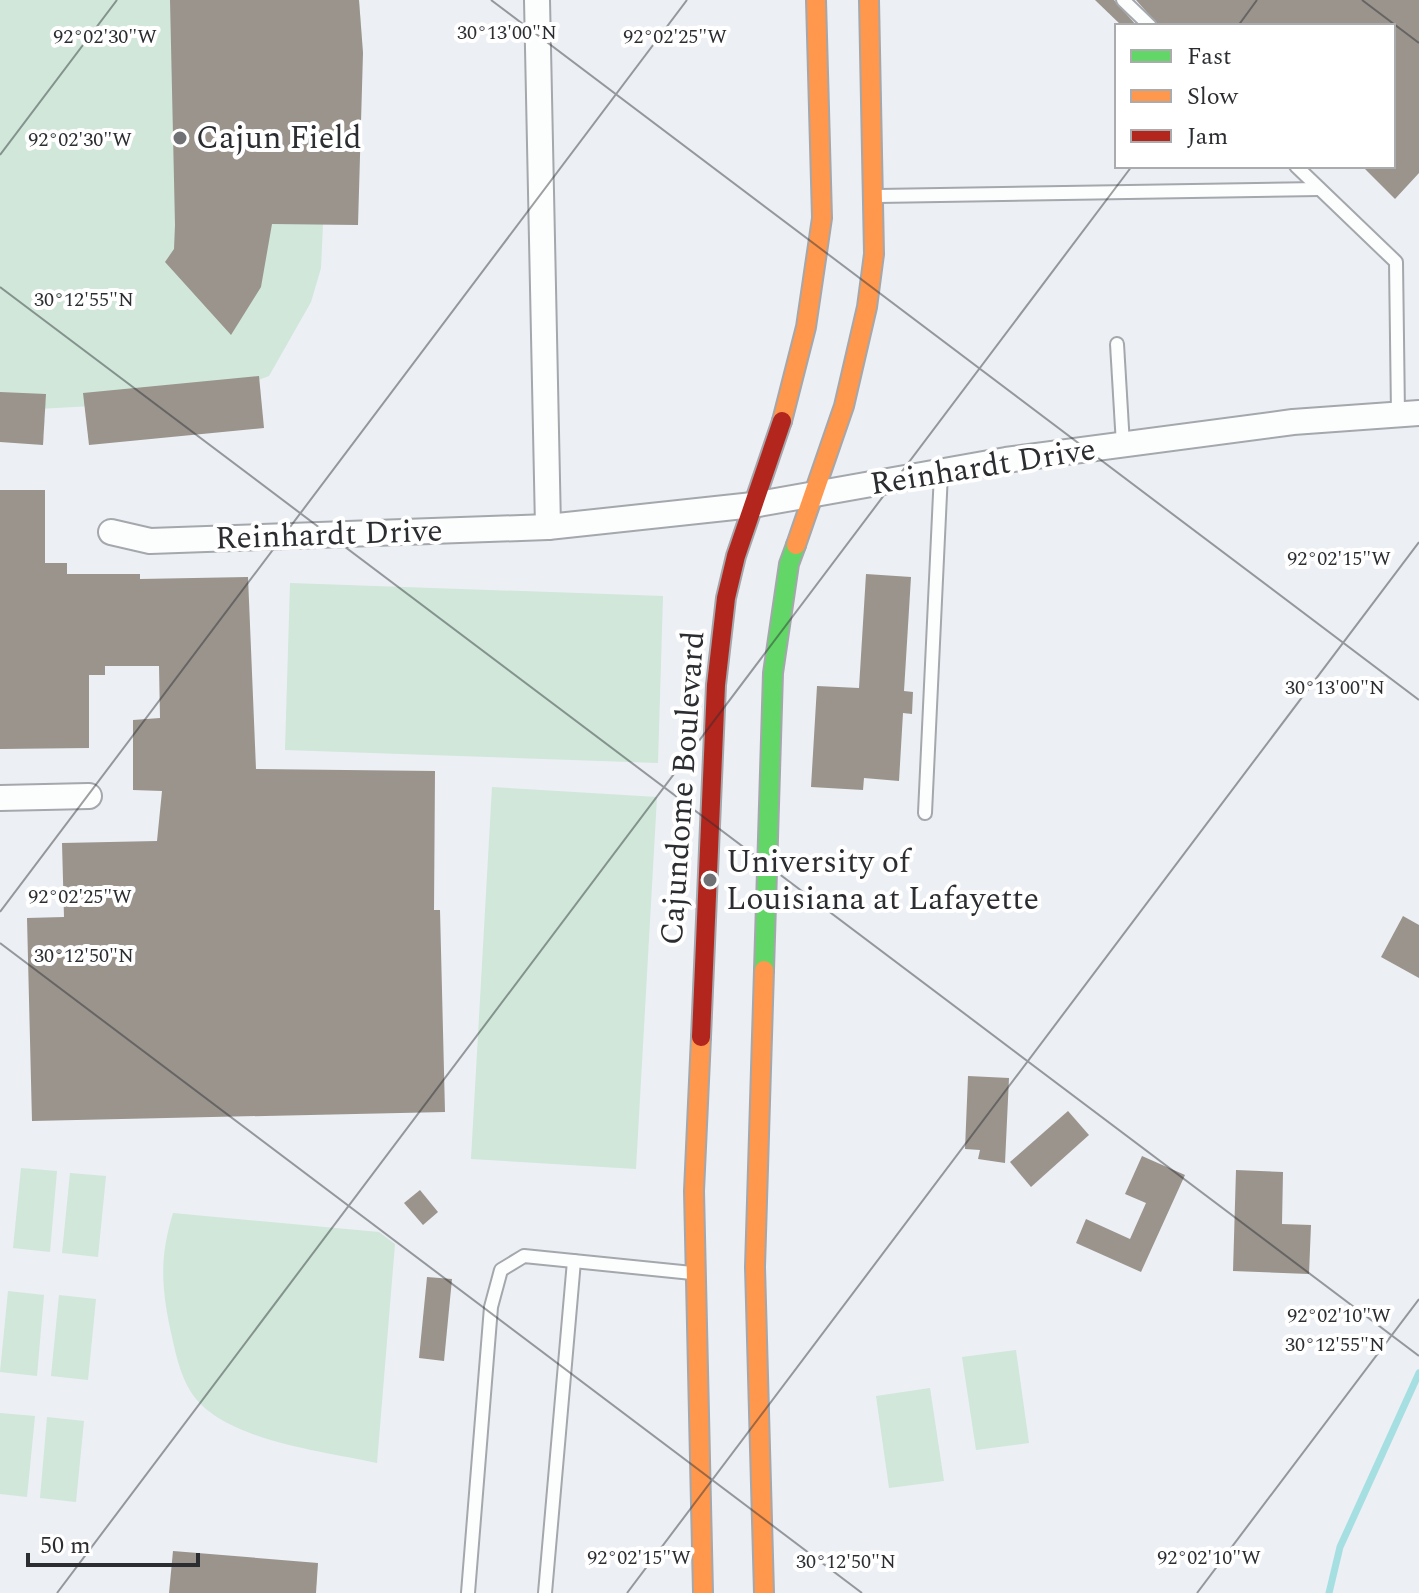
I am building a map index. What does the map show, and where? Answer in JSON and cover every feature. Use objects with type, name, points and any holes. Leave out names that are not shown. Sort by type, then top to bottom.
[{"type":"street","points":[[537,0],[548,527]]},
{"type":"street","name":"Cajundome Boulevard","points":[[703,1593],[694,1191],[716,685],[726,598],[787,405],[818,259],[822,218],[816,0]]},
{"type":"street","points":[[826,0],[837,72]]},
{"type":"street","points":[[764,1593],[755,1267],[772,703],[778,624],[789,564],[857,357],[874,254],[869,0]]},
{"type":"street","points":[[853,191],[874,196]]},
{"type":"street","name":"Reinhardt Drive","points":[[111,532],[150,541],[548,527],[753,505],[1006,460],[1293,422],[1408,414]]},
{"type":"street","points":[[0,798],[89,796]]},
{"type":"lane","points":[[1123,0],[1148,24]]},
{"type":"lane","points":[[1298,168],[1396,262],[1408,414]]},
{"type":"lane","points":[[874,196],[1319,189]]},
{"type":"lane","points":[[1117,344],[1123,445]]},
{"type":"lane","points":[[925,813],[941,473]]},
{"type":"lane","points":[[468,1593],[491,1307],[501,1270],[524,1256],[696,1274]]},
{"type":"lane","points":[[545,1593],[574,1261]]},
{"type":"green space","name":"Cajun Field","points":[[0,0],[359,0],[363,53],[323,224],[321,268],[311,302],[269,376],[205,400],[0,411]]},
{"type":"green space","points":[[290,583],[663,596],[658,763],[285,750]]},
{"type":"green space","points":[[492,787],[657,797],[636,1169],[471,1159]]},
{"type":"green space","points":[[21,1168],[57,1171],[50,1252],[13,1248]]},
{"type":"green space","points":[[70,1173],[106,1176],[98,1257],[62,1253]]},
{"type":"green space","points":[[173,1213],[379,1232],[395,1244],[377,1463],[303,1448],[250,1433],[206,1409],[191,1392],[178,1361],[165,1298],[164,1257]]},
{"type":"green space","points":[[8,1291],[44,1295],[37,1376],[0,1372]]},
{"type":"green space","points":[[59,1295],[96,1299],[88,1380],[51,1376]]},
{"type":"green space","points":[[1016,1350],[1029,1443],[976,1450],[962,1357]]},
{"type":"green space","points":[[930,1388],[944,1481],[889,1488],[876,1396]]},
{"type":"green space","points":[[0,1413],[35,1416],[27,1497],[0,1494]]},
{"type":"green space","points":[[47,1417],[84,1421],[76,1502],[40,1498]]},
{"type":"building","points":[[170,0],[359,0],[363,53],[358,225],[272,224],[261,287],[231,335],[165,262],[174,249],[175,225]]},
{"type":"building","points":[[1095,0],[1114,0],[1135,24],[1120,24]]},
{"type":"building","points":[[1136,0],[1419,0],[1419,173],[1395,199],[1364,168],[1395,168],[1395,24],[1157,24]]},
{"type":"building","points":[[259,376],[264,428],[89,445],[83,393]]},
{"type":"building","points":[[0,392],[46,394],[43,445],[0,442]]},
{"type":"building","points":[[0,490],[45,490],[45,563],[67,563],[67,574],[140,574],[140,579],[248,577],[256,769],[435,771],[434,910],[440,910],[445,1112],[32,1121],[27,918],[64,917],[62,843],[157,841],[162,791],[133,790],[133,720],[160,718],[159,666],[105,666],[105,675],[89,675],[89,748],[0,749]]},
{"type":"building","points":[[866,574],[911,577],[904,691],[913,692],[912,714],[903,713],[899,781],[864,778],[863,790],[811,787],[817,686],[859,688]]},
{"type":"building","points":[[1403,916],[1419,925],[1419,978],[1381,957]]},
{"type":"building","points":[[968,1076],[1009,1078],[1005,1163],[978,1159],[980,1150],[965,1149]]},
{"type":"building","points":[[1068,1111],[1089,1135],[1031,1187],[1010,1162]]},
{"type":"building","points":[[1142,1156],[1185,1175],[1141,1272],[1076,1243],[1086,1219],[1130,1239],[1146,1203],[1125,1194]]},
{"type":"building","points":[[1236,1170],[1283,1172],[1282,1224],[1311,1225],[1309,1274],[1233,1271]]},
{"type":"building","points":[[420,1190],[438,1212],[423,1225],[404,1203]]},
{"type":"building","points":[[427,1277],[452,1279],[444,1361],[419,1358]]},
{"type":"building","points":[[173,1551],[318,1563],[316,1593],[169,1593]]},
{"type":"waterway","points":[[1329,1593],[1340,1547],[1419,1373]]},
{"type":"traffic: fast","points":[[764,970],[773,673],[789,564],[796,545]]},
{"type":"traffic: slow","points":[[782,421],[806,327],[822,218],[816,0]]},
{"type":"traffic: slow","points":[[796,545],[844,406],[867,307],[874,254],[869,0]]},
{"type":"traffic: slow","points":[[764,970],[755,1267],[764,1593]]},
{"type":"traffic: slow","points":[[701,1037],[694,1191],[703,1593]]},
{"type":"traffic: jam","points":[[701,1037],[716,685],[726,598],[736,556],[782,421]]},
{"type":"place","name":"Cajun Field","points":[[180,138]]},
{"type":"place","name":"University of Louisiana at Lafayette","points":[[710,880]]}]
